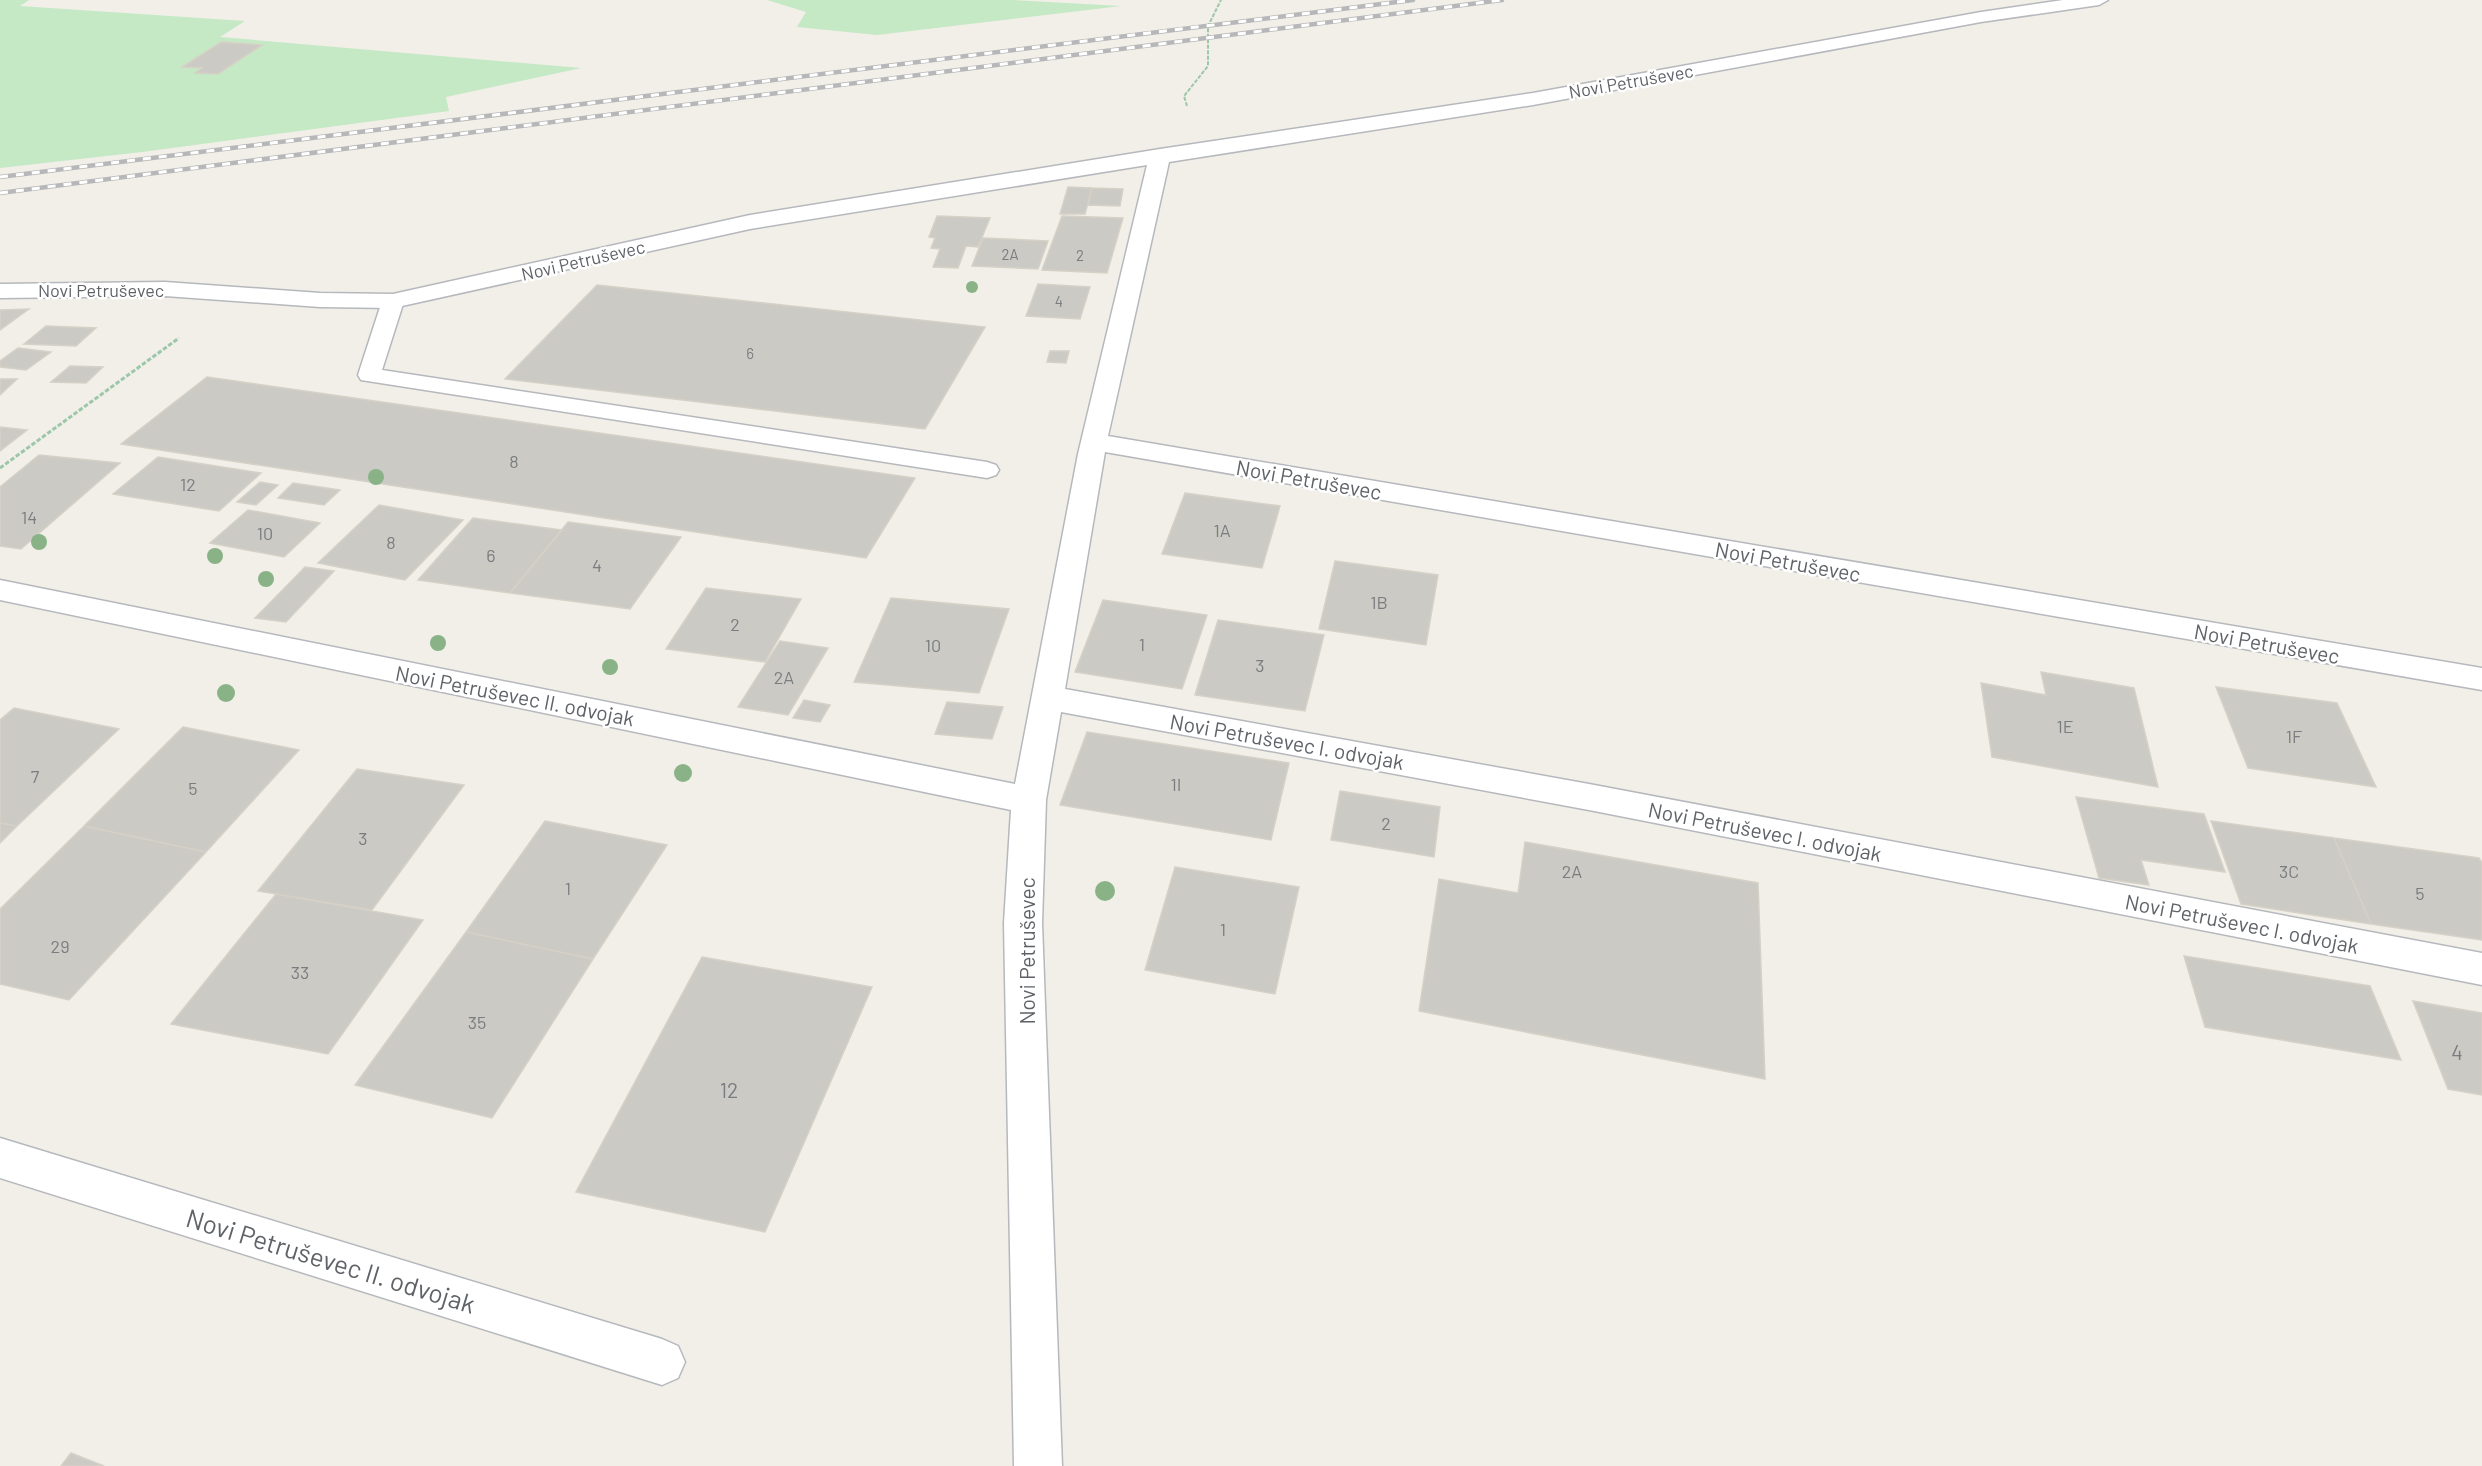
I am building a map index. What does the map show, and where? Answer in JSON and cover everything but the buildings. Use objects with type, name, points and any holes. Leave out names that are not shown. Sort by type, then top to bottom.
[{"type":"street","name":"Novi Petruševec","points":[[0,291],[165,289],[320,300],[393,300],[750,222],[1533,99],[1981,17],[2100,0]]},
{"type":"street","name":"Novi Petruševec","points":[[1038,1466],[1023,923],[1029,800],[1094,442],[1160,156]]},
{"type":"street","name":"Novi Petruševec","points":[[1094,442],[2482,679]]},
{"type":"street","name":"Novi Petruševec II. odvojak","points":[[0,590],[1029,800]]},
{"type":"street","name":"Novi Petruševec I. odvojak","points":[[1046,697],[1589,797],[2482,969]]},
{"type":"street","name":"Novi Petruševec II. odvojak","points":[[0,1158],[662,1362]]},
{"type":"lane","points":[[393,300],[369,375],[987,470]]},
{"type":"path","points":[[1199,150],[1184,96],[1208,66],[1208,26],[1221,0]]},
{"type":"path","points":[[0,468],[239,294]]},
{"type":"green space","points":[[0,0],[29,0],[20,6],[245,21],[220,37],[581,68],[446,97],[449,111],[142,152],[0,168]]},
{"type":"green space","points":[[767,0],[1012,0],[1121,6],[877,35],[797,27],[806,12]]},
{"type":"railway","points":[[0,177],[1413,0]]},
{"type":"railway","points":[[0,193],[1502,0]]}]
